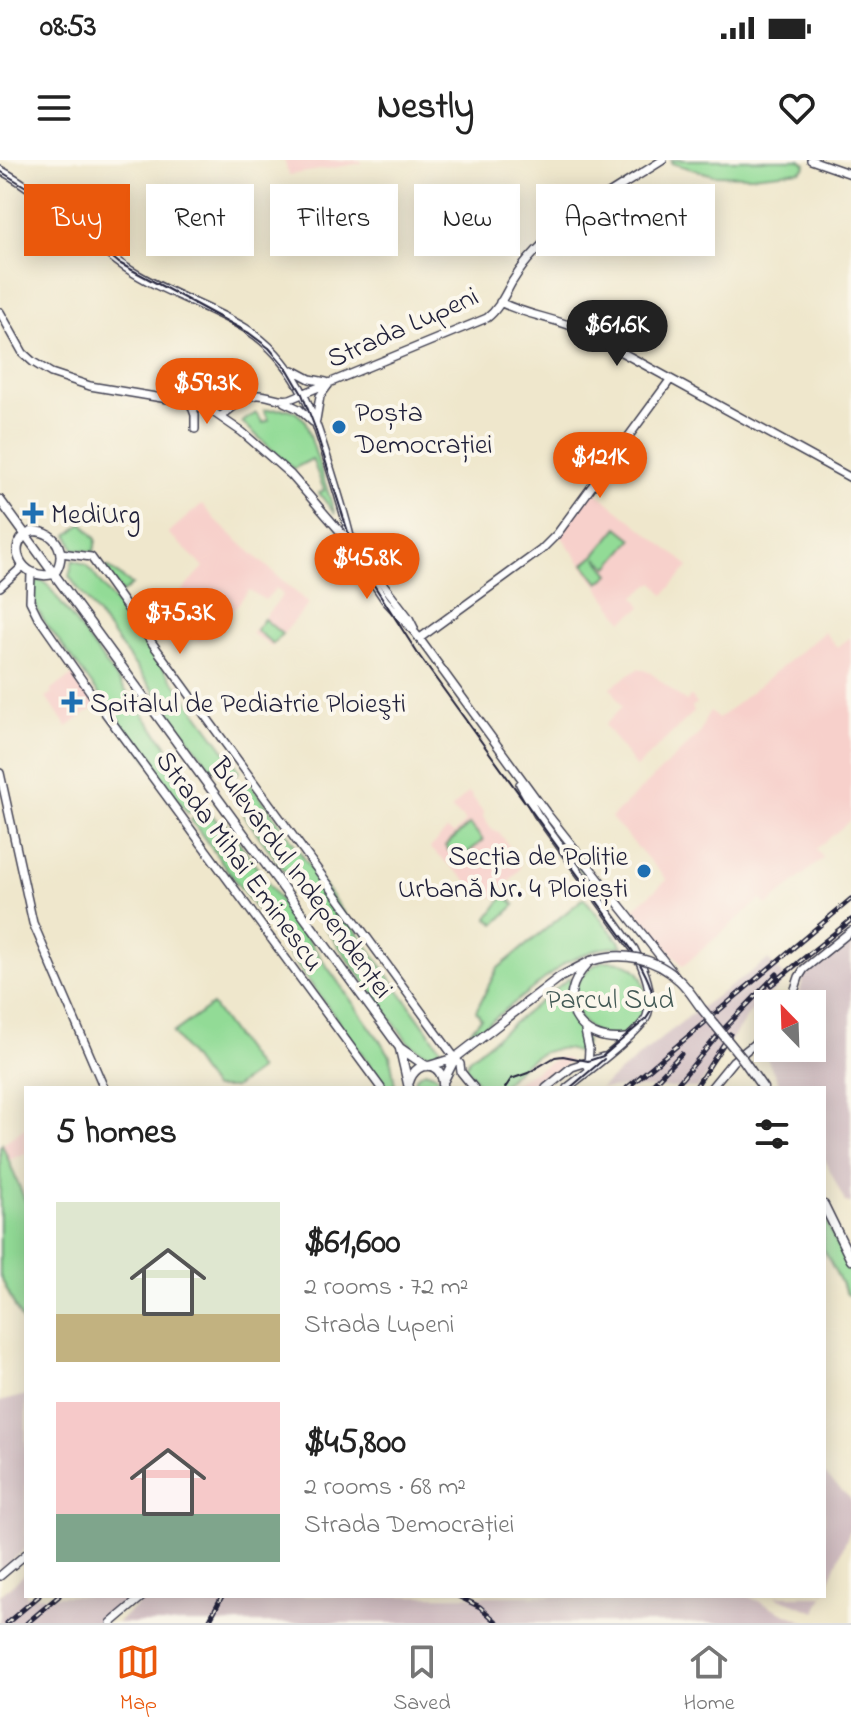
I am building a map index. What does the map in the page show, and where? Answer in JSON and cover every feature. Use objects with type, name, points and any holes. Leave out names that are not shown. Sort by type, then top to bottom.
[{"type":"main road","name":"Bulevardul Independenței","points":[[0,500],[400,1048],[440,1071],[445,1085]]},
{"type":"main road","points":[[34,531],[45,533],[56,540],[61,553],[54,574],[44,576],[31,573],[23,566],[19,543],[25,535],[34,531]]},
{"type":"main road","points":[[428,1066],[455,1057],[560,977],[591,961],[609,956],[634,958],[657,965],[679,980],[761,1086]]},
{"type":"main road","name":"Bulevardul Independenței","points":[[400,1048],[409,1085]]},
{"type":"main road","points":[[412,1056],[427,1060],[455,1057]]},
{"type":"main road","points":[[445,1085],[455,1057]]},
{"type":"main road","name":"Bulevardul Independenței","points":[[409,1085],[413,1072],[428,1066]]},
{"type":"main road","points":[[826,1209],[851,1260]]},
{"type":"street","points":[[500,302],[523,266],[555,233],[663,160]]},
{"type":"street","points":[[811,160],[851,174]]},
{"type":"street","points":[[0,170],[40,195],[133,272],[241,326],[262,341],[288,367],[304,393],[316,426],[351,544]]},
{"type":"street","name":"Strada Lupeni","points":[[221,416],[255,395],[282,401],[332,382],[487,318],[500,302],[521,312],[575,327],[851,478]]},
{"type":"street","points":[[0,312],[23,353],[51,373],[90,386],[191,404],[221,416],[291,475],[351,544],[385,600],[418,636],[533,795],[641,963],[648,982],[649,1001],[644,1023],[569,1086]]},
{"type":"street","points":[[288,367],[315,381],[332,382]]},
{"type":"street","points":[[418,636],[494,585],[557,534],[670,380]]},
{"type":"street","points":[[316,426],[318,403],[332,382]]},
{"type":"street","points":[[282,401],[304,413],[316,426]]},
{"type":"street","points":[[191,404],[195,429]]},
{"type":"street","points":[[348,526],[366,560],[409,618],[418,636]]},
{"type":"street","points":[[61,553],[91,557],[455,1057],[461,1072],[472,1086]]},
{"type":"street","points":[[0,587],[23,566]]},
{"type":"street","name":"Strada Mihai Eminescu","points":[[31,573],[30,601],[33,610],[380,1086]]},
{"type":"street","points":[[511,764],[535,811],[679,980]]},
{"type":"street","points":[[0,773],[33,923],[103,1086]]},
{"type":"street","points":[[794,990],[804,969],[851,931]]},
{"type":"street","points":[[586,1072],[589,1049],[585,1030],[572,1006],[572,991],[580,972],[591,961]]},
{"type":"street","points":[[585,1030],[608,1039],[627,1037]]},
{"type":"street","points":[[713,1086],[733,1061],[754,1044]]},
{"type":"street","points":[[548,1086],[572,1067],[605,1056]]},
{"type":"street","points":[[0,1576],[24,1556]]},
{"type":"street","points":[[111,1623],[141,1598]]},
{"type":"shaded area","points":[[284,160],[360,160],[362,163],[289,175]]},
{"type":"shaded area","points":[[593,490],[689,566],[664,595],[654,582],[635,596],[642,607],[623,621],[598,587],[600,585],[596,584],[559,533]]},
{"type":"shaded area","points":[[202,504],[217,522],[309,604],[272,647],[251,633],[283,595],[276,588],[265,600],[249,590],[216,632],[209,628],[200,641],[167,607],[204,567],[168,533]]},
{"type":"shaded area","points":[[824,632],[837,647],[851,637],[851,820],[816,849],[823,858],[767,906],[761,899],[683,966],[634,908],[667,880],[611,818],[700,733],[710,711],[718,719]]},
{"type":"shaded area","points":[[639,668],[651,673],[686,702],[691,696],[697,704],[692,707],[694,712],[636,768],[605,725],[622,707],[611,687]]},
{"type":"shaded area","name":"Spitalul de Pediatrie Ploieşti","points":[[74,674],[97,706],[67,727],[46,697]]},
{"type":"shaded area","points":[[469,792],[492,830],[499,832],[520,862],[519,870],[496,897],[485,897],[430,848],[447,830],[454,834],[466,821],[451,809]]},
{"type":"shaded area","points":[[851,934],[851,1204],[845,1202],[826,1162],[826,1086],[780,1086],[769,1062],[826,1062],[826,990],[800,990],[804,974]]},
{"type":"shaded area","points":[[768,960],[787,979],[775,990],[754,990],[754,1009],[699,1086],[602,1086],[694,1012]]},
{"type":"shaded area","points":[[557,1058],[570,1061],[539,1086],[512,1086]]},
{"type":"shaded area","points":[[24,1128],[24,1154],[9,1160],[2,1144]]},
{"type":"shaded area","points":[[24,1396],[24,1550],[0,1571],[0,1402]]},
{"type":"shaded area","points":[[826,1476],[851,1499],[851,1528],[826,1589]]},
{"type":"shaded area","points":[[24,1575],[24,1598],[131,1598],[101,1623],[0,1623],[0,1595]]},
{"type":"shaded area","points":[[146,1598],[751,1598],[807,1623],[117,1623]]},
{"type":"shaded area","points":[[779,1598],[822,1598],[816,1612]]},
{"type":"green space","points":[[671,160],[800,160],[806,164],[800,171],[751,176],[713,175],[671,163]]},
{"type":"green space","points":[[288,409],[305,420],[335,514],[319,493],[324,490],[312,459],[293,469],[242,422],[256,413],[263,423],[269,420],[264,410]]},
{"type":"green space","points":[[83,523],[96,539],[94,552],[74,549],[68,535]]},
{"type":"green space","points":[[618,527],[633,539],[609,567],[597,558],[610,574],[599,583],[584,564]]},
{"type":"green space","points":[[73,560],[87,565],[240,771],[228,781],[221,772],[210,767],[69,576]]},
{"type":"green space","points":[[108,567],[132,585],[122,593],[106,571]]},
{"type":"green space","points":[[36,581],[47,584],[190,778],[192,790],[201,803],[188,813],[44,621],[35,602]]},
{"type":"green space","points":[[264,619],[282,634],[273,644],[256,630]]},
{"type":"green space","points":[[249,781],[441,1049],[437,1052],[424,1052],[408,1042],[244,815],[244,804],[238,792]]},
{"type":"green space","points":[[207,810],[218,822],[226,824],[390,1055],[395,1085],[386,1086],[191,820]]},
{"type":"green space","points":[[551,823],[612,901],[605,905],[550,828]]},
{"type":"green space","points":[[470,824],[483,840],[458,861],[445,846]]},
{"type":"green space","points":[[505,895],[515,905],[495,924],[488,918]]},
{"type":"green space","name":"Parcul Sud","points":[[584,898],[623,946],[598,949],[566,962],[463,1043],[481,1018],[476,1011],[497,969]]},
{"type":"green space","name":"Parcul Sud","points":[[603,961],[616,961],[634,968],[640,974],[645,992],[646,1014],[629,1032],[613,1037],[599,1034],[587,1026],[578,1014],[574,1000],[577,985],[586,972]]},
{"type":"green space","name":"Parcul Sud","points":[[569,978],[569,993],[586,1041],[579,1053],[566,1049],[547,1051],[521,1067],[503,1086],[480,1086],[466,1067],[469,1059]]},
{"type":"green space","points":[[212,1005],[259,1070],[237,1086],[212,1086],[173,1033]]},
{"type":"green space","points":[[425,1071],[436,1075],[438,1086],[415,1086],[416,1077]]},
{"type":"green space","points":[[2,1144],[24,1198],[24,1325],[0,1276]]},
{"type":"green space","points":[[826,1221],[851,1274],[851,1296],[847,1294],[826,1254]]},
{"type":"tram line","points":[[0,171],[36,193],[119,263],[249,333],[269,348],[288,370],[314,425],[356,557],[418,654],[641,966],[650,984],[653,1002],[646,1019],[603,1056],[588,1061],[555,1057],[511,1079],[506,1086]]},
{"type":"tram line","points":[[572,1086],[604,1059]]},
{"type":"railway","points":[[629,1086],[851,899]]},
{"type":"railway","points":[[771,985],[851,920]]},
{"type":"railway","points":[[676,1086],[718,1035],[777,974]]},
{"type":"railway","points":[[696,1086],[730,1034]]},
{"type":"railway","points":[[651,1086],[681,1054]]},
{"type":"railway","points":[[7,1623],[37,1598]]},
{"type":"railway","points":[[27,1623],[57,1598]]},
{"type":"railway","points":[[208,1623],[221,1598]]},
{"type":"railway","points":[[462,1598],[480,1607],[498,1623]]},
{"type":"place","name":"Poșta Democrației","points":[[339,427]]},
{"type":"place","name":"MediUrg","points":[[33,513]]},
{"type":"place","name":"Spitalul de Pediatrie Ploieşti","points":[[72,702]]},
{"type":"place","name":"Secția de Poliție Urbană Nr. 4 Ploiești","points":[[644,871]]}]
